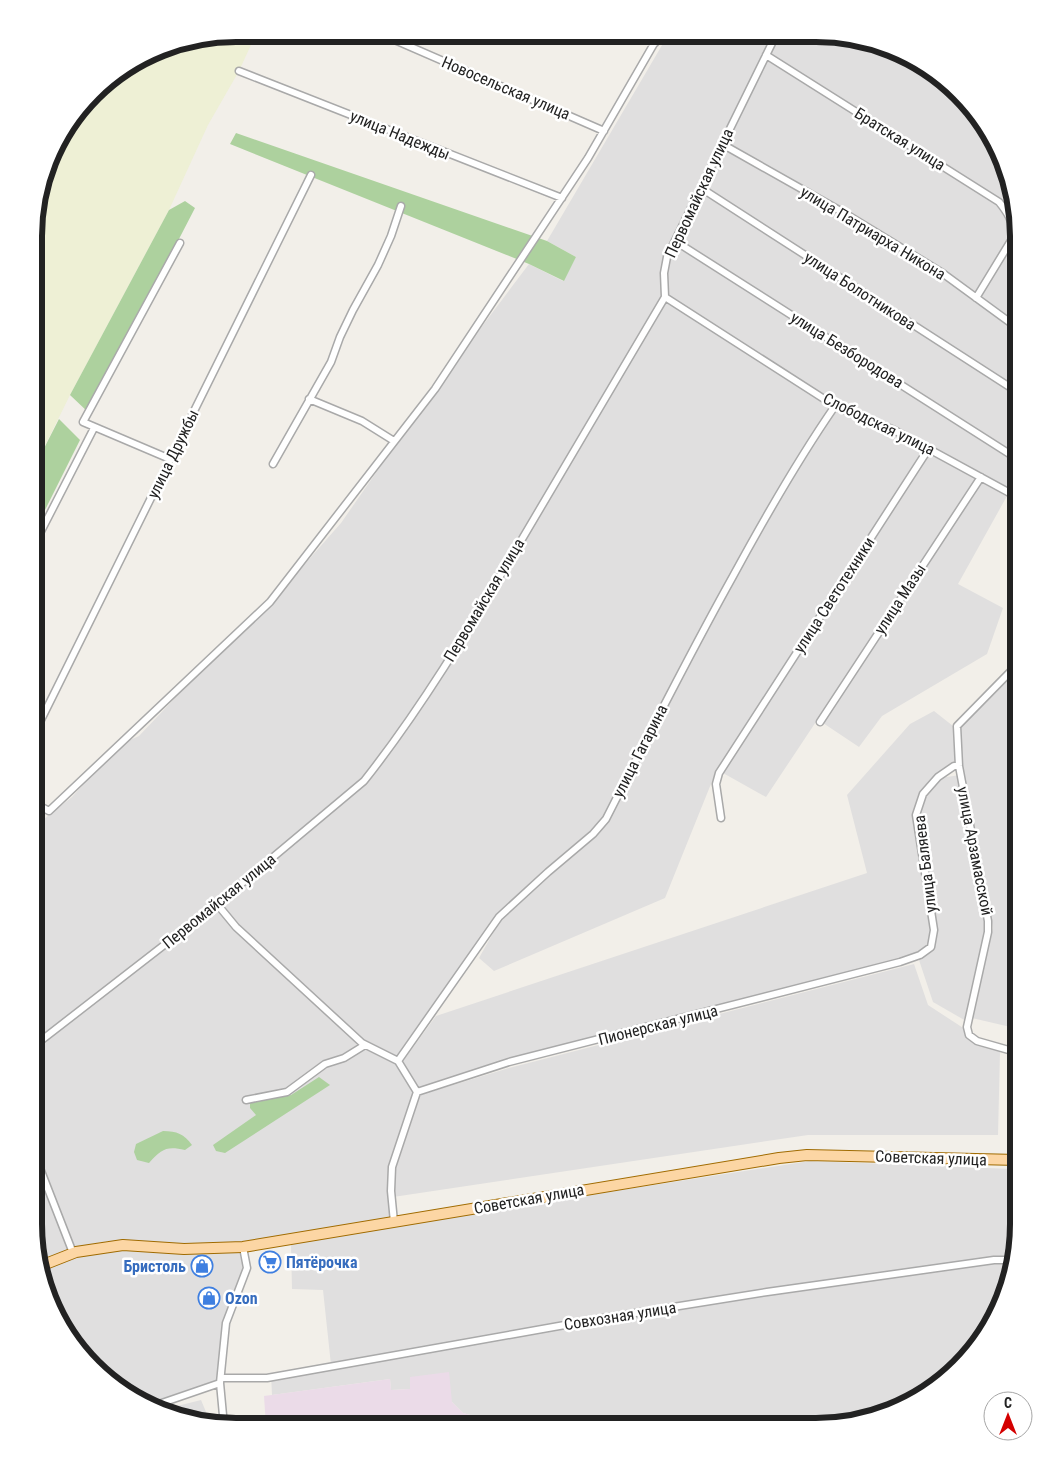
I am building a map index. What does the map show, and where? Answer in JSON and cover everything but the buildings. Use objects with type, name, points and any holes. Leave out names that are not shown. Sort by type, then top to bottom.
[{"type":"main road","name":"Советская улица","points":[[46,1263],[73,1253],[123,1245],[184,1249],[243,1247],[643,1179],[798,1156],[849,1155],[1010,1160]]},
{"type":"street","name":"Новосельская улица","points":[[399,42],[604,131]]},
{"type":"street","name":"Первомайская улица","points":[[42,1040],[217,904],[364,781],[381,760],[416,711],[475,617],[665,298],[664,273],[667,257],[772,42]]},
{"type":"street","points":[[42,806],[50,810],[270,602],[435,389],[562,198],[604,131],[655,43]]},
{"type":"street","name":"Братская улица","points":[[766,55],[1000,202],[1009,215]]},
{"type":"street","name":"улица Надежды","points":[[239,71],[562,198]]},
{"type":"street","name":"улица Патриарха Никона","points":[[722,144],[846,214],[941,272],[1010,323]]},
{"type":"street","name":"улица Дружбы","points":[[42,718],[311,175]]},
{"type":"street","name":"улица Болотникова","points":[[701,188],[1010,387]]},
{"type":"street","points":[[273,464],[331,362],[346,324],[378,265],[391,236],[401,206]]},
{"type":"street","name":"улица Безбородова","points":[[675,241],[1010,454]]},
{"type":"street","points":[[170,459],[83,422],[180,243]]},
{"type":"street","points":[[976,298],[1010,245]]},
{"type":"street","name":"Слободская улица","points":[[665,298],[835,406],[894,430],[1010,493]]},
{"type":"street","points":[[309,399],[362,421],[394,441]]},
{"type":"street","name":"улица Гагарина","points":[[398,1061],[499,917],[593,834],[606,819],[684,665],[762,522],[813,437],[835,406]]},
{"type":"street","points":[[42,529],[94,428]]},
{"type":"street","name":"улица Светотехники","points":[[721,818],[716,784],[719,773],[929,448]]},
{"type":"street","name":"улица Мазы","points":[[820,722],[981,477]]},
{"type":"street","name":"улица Арзамасской","points":[[1010,672],[957,726],[959,766],[988,921],[988,932],[967,1027],[969,1034],[977,1041],[1010,1050]]},
{"type":"street","name":"улица Баляева","points":[[900,962],[920,955],[931,948],[934,940],[916,815],[923,794],[938,777],[954,766],[959,766]]},
{"type":"street","points":[[217,904],[236,927],[365,1045],[398,1061],[417,1092],[392,1167],[391,1191],[394,1222]]},
{"type":"street","name":"Пионерская улица","points":[[417,1092],[509,1062],[900,962]]},
{"type":"street","points":[[246,1100],[287,1092],[325,1064],[344,1058],[365,1045]]},
{"type":"street","points":[[42,1174],[73,1253]]},
{"type":"street","points":[[223,1418],[220,1380],[226,1323],[247,1268],[243,1247]]},
{"type":"street","name":"Совхозная улица","points":[[220,1380],[267,1378],[623,1315],[767,1292],[994,1260],[1006,1260],[1007,1262]]},
{"type":"street","points":[[160,1403],[220,1380]]},
{"type":"shaded area","points":[[664,42],[817,42],[842,44],[867,49],[903,62],[945,91],[970,118],[991,150],[1007,198],[1010,223],[1010,491],[835,403],[811,436],[761,520],[682,664],[604,818],[592,832],[497,914],[396,1057],[395,1063],[413,1092],[391,1160],[391,1218],[243,1242],[185,1245],[110,1241],[79,1246],[45,1259],[42,1225],[42,821],[72,797],[119,745],[139,736],[214,657],[245,632],[341,523],[428,398],[529,264],[563,281],[576,257],[547,241]]},
{"type":"shaded area","points":[[836,410],[893,432],[926,449],[717,769],[665,898],[494,971],[479,958],[501,919],[595,836],[765,522],[815,439]]},
{"type":"shaded area","points":[[930,451],[978,478],[766,797],[723,773]]},
{"type":"shaded area","points":[[981,481],[1007,496],[958,584],[1003,608],[987,654],[882,716],[859,747],[823,723]]},
{"type":"shaded area","points":[[1010,676],[1010,1027],[972,1018],[993,928],[962,767],[960,727]]},
{"type":"shaded area","points":[[934,711],[953,726],[956,760],[937,776],[922,793],[915,816],[931,931],[929,946],[899,960],[419,1090],[403,1061],[436,1016],[867,873],[847,795],[910,724]]},
{"type":"shaded area","points":[[960,775],[988,921],[966,1021],[933,1002],[919,960],[934,949],[936,939],[918,815],[925,794],[940,778]]},
{"type":"shaded area","points":[[914,964],[928,1005],[1000,1052],[998,1135],[808,1135],[393,1197],[395,1167],[420,1095],[509,1068]]},
{"type":"shaded area","points":[[810,1161],[1010,1169],[1010,1230],[1007,1263],[996,1299],[985,1322],[954,1362],[914,1393],[891,1404],[867,1412],[842,1417],[474,1418],[474,1416],[463,1413],[452,1402],[410,1389],[391,1390],[390,1379],[272,1395],[271,1374],[331,1365],[323,1290],[292,1289],[291,1245],[297,1241]]},
{"type":"shaded area","points":[[103,1250],[239,1250],[243,1268],[223,1322],[216,1383],[158,1403],[139,1393],[99,1362],[68,1322],[57,1299],[47,1267],[77,1256]]},
{"type":"shaded area","points":[[449,1372],[452,1402],[463,1413],[474,1416],[474,1418],[265,1418],[264,1396],[390,1379],[391,1390],[410,1389],[410,1377]]},
{"type":"shaded area","points":[[201,1400],[208,1417],[186,1412],[173,1407]]},
{"type":"green space","points":[[252,42],[239,71],[208,125],[169,210],[70,395],[42,452],[42,236],[46,198],[62,150],[75,129],[99,99],[139,68],[162,57],[198,46]]},
{"type":"green space","points":[[236,133],[547,241],[576,257],[564,281],[529,264],[230,144]]},
{"type":"green space","points":[[185,201],[195,208],[89,413],[70,395],[169,210]]},
{"type":"green space","points":[[59,419],[80,440],[42,516],[42,452]]},
{"type":"green space","points":[[319,1077],[330,1085],[225,1153],[216,1151],[213,1145],[256,1115],[250,1108],[250,1103],[291,1095]]},
{"type":"green space","points":[[163,1131],[180,1134],[192,1145],[185,1150],[173,1148],[165,1150],[157,1154],[149,1163],[137,1160],[134,1152],[136,1144]]},
{"type":"place","name":"Пятёрочка","points":[[270,1262]]},
{"type":"place","name":"Бристоль","points":[[202,1266]]},
{"type":"place","name":"Ozon","points":[[209,1298]]}]
